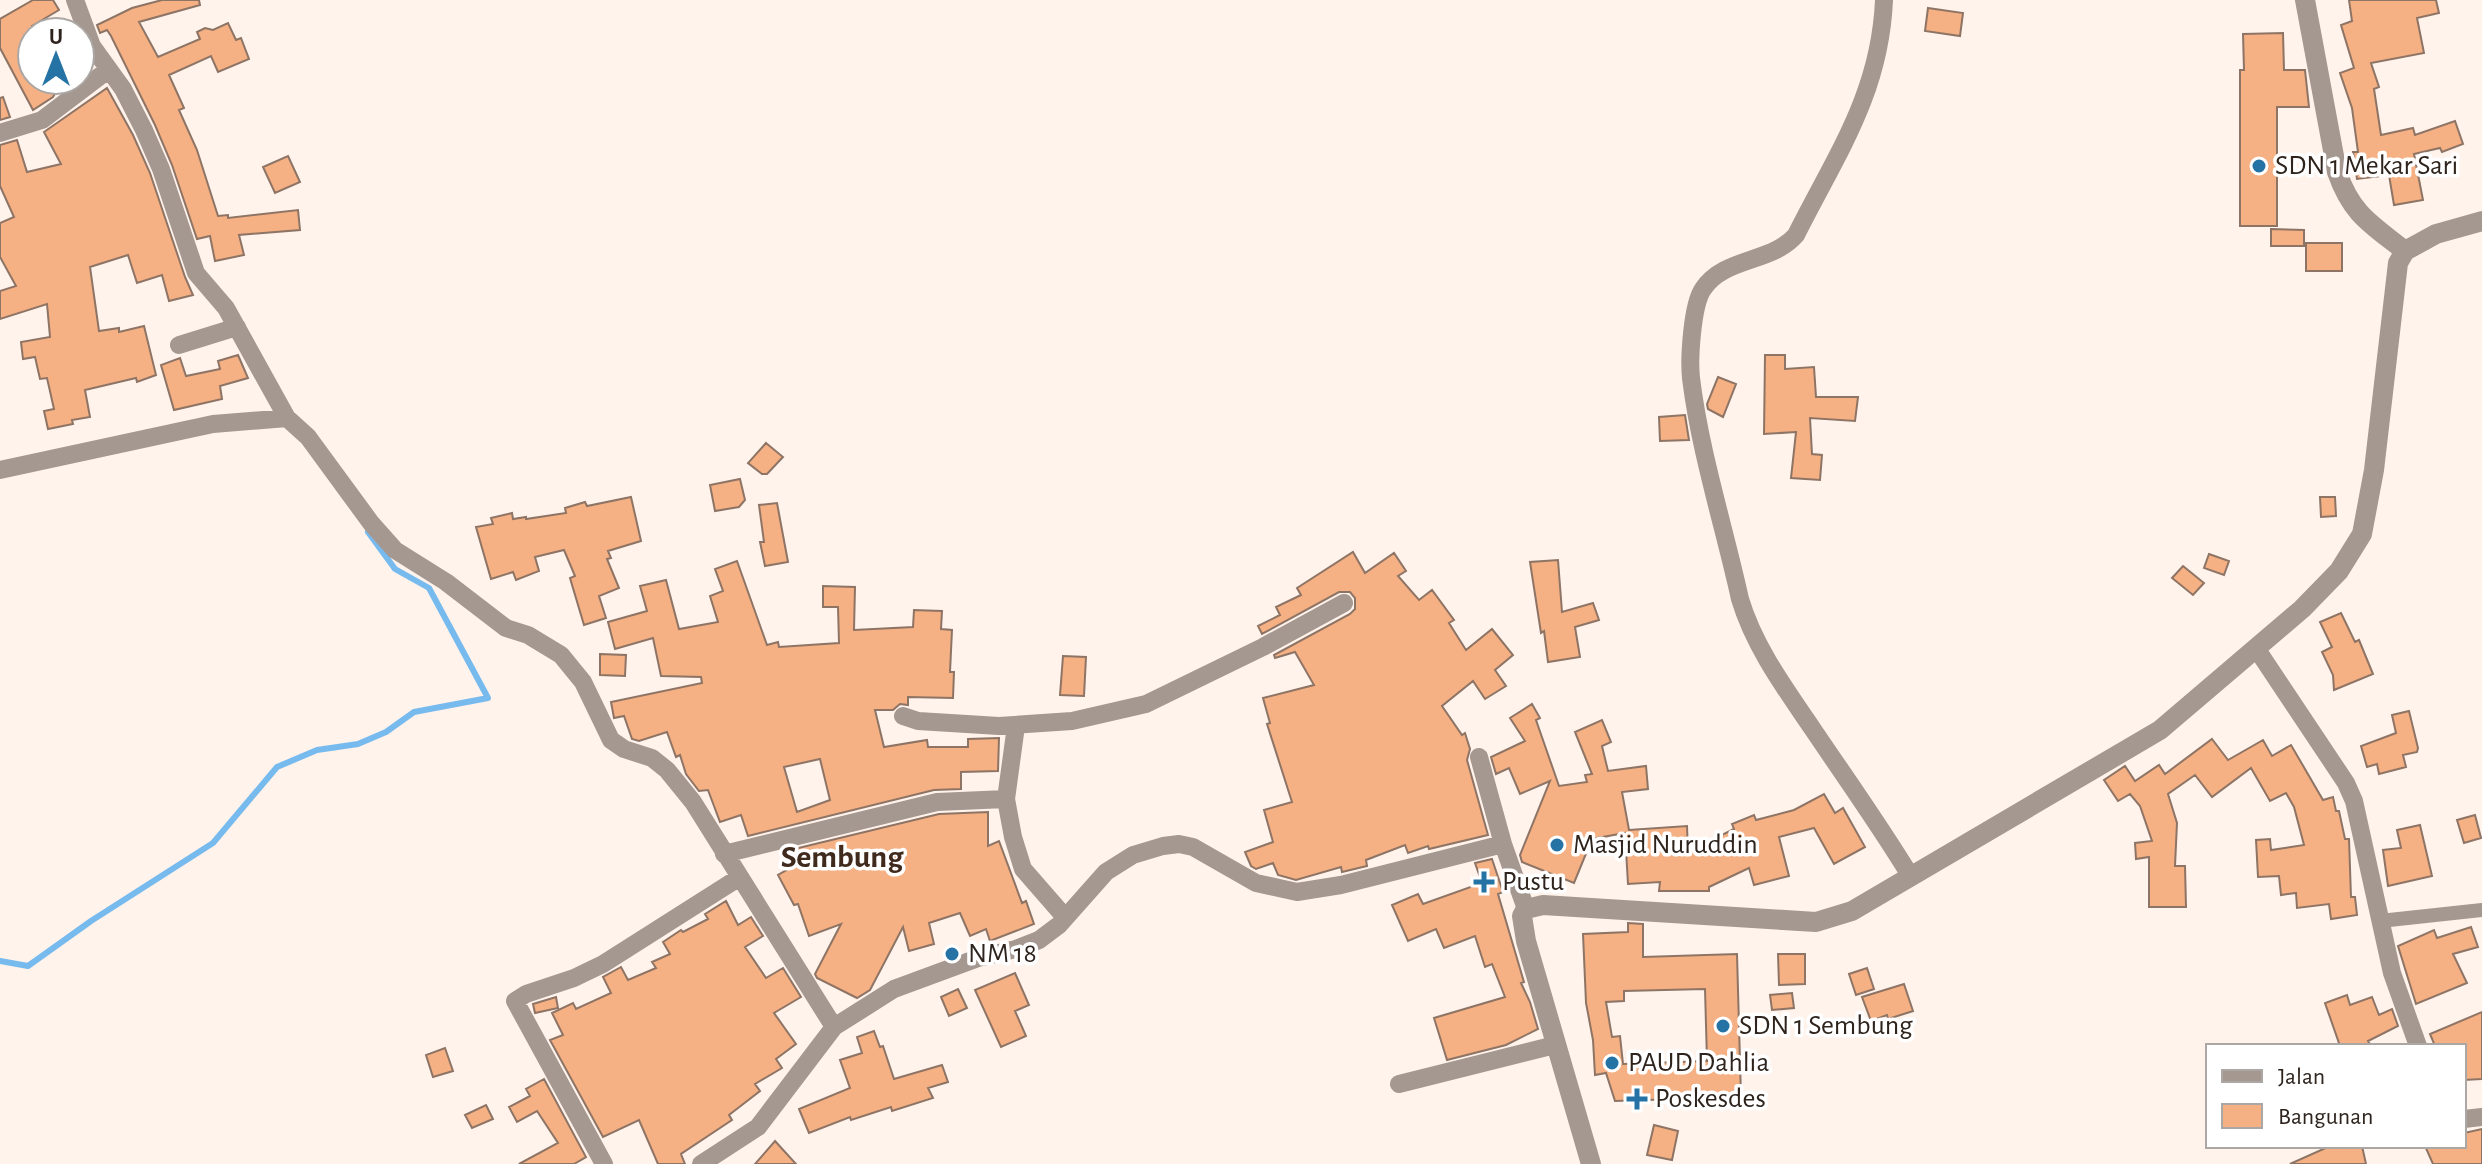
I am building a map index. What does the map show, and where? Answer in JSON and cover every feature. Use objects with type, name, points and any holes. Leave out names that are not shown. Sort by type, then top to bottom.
[{"type":"street","points":[[75,0],[92,46],[123,89],[144,130],[161,169],[196,273],[226,308],[287,418],[308,437],[371,523],[395,550],[462,593],[498,624],[552,648],[570,663],[583,682],[611,740],[624,749],[652,758],[667,770],[693,802],[834,1027]]},
{"type":"street","points":[[1884,0],[1877,55],[1858,117],[1796,235],[1787,246],[1726,269],[1715,275],[1701,291],[1695,312],[1691,376],[1740,599],[1749,625],[1788,693],[1911,877]]},
{"type":"street","points":[[2305,0],[2337,172],[2344,194],[2356,212],[2405,251]]},
{"type":"street","points":[[0,133],[42,120],[108,70]]},
{"type":"street","points":[[1591,1164],[1523,927],[1522,916],[1526,909],[1543,905],[1816,922],[1852,911],[2160,730],[2302,609],[2339,571],[2362,534],[2374,470],[2398,263],[2405,251],[2436,234],[2482,221]]},
{"type":"street","points":[[179,345],[237,327]]},
{"type":"street","points":[[0,470],[213,424],[287,418]]},
{"type":"street","points":[[903,716],[937,722],[1016,726],[1072,721],[1146,704],[1344,603]]},
{"type":"street","points":[[2256,648],[2346,783],[2357,814],[2396,987],[2417,1044]]},
{"type":"street","points":[[1016,726],[1006,799],[1013,837],[1023,869],[1064,916]]},
{"type":"street","points":[[1479,757],[1503,844],[1526,909]]},
{"type":"street","points":[[724,854],[937,802],[1006,799]]},
{"type":"street","points":[[701,1164],[758,1127],[834,1027],[894,989],[978,958],[1039,940],[1059,925],[1106,872],[1133,855],[1163,846],[1179,844],[1193,847],[1256,883],[1297,892],[1341,885],[1503,844]]},
{"type":"street","points":[[604,1164],[515,1001],[603,964],[740,877]]},
{"type":"street","points":[[2380,921],[2482,910]]},
{"type":"street","points":[[1399,1084],[1555,1045]]},
{"type":"building","points":[[33,0],[53,0],[59,10],[49,16],[16,16],[16,78],[0,48],[0,19]]},
{"type":"building","points":[[162,0],[199,0],[200,5],[139,22],[158,57],[200,39],[197,32],[205,28],[213,30],[228,23],[236,40],[241,38],[249,59],[218,72],[211,56],[169,75],[184,108],[179,110],[197,150],[218,216],[228,215],[228,218],[298,210],[300,230],[239,235],[244,255],[215,261],[210,236],[197,239],[155,125],[111,36],[107,30],[100,33],[97,25],[132,8]]},
{"type":"building","points":[[2349,0],[2436,0],[2439,13],[2417,18],[2424,53],[2371,63],[2379,87],[2374,89],[2381,135],[2413,128],[2415,135],[2455,121],[2463,144],[2442,152],[2440,148],[2414,154],[2423,200],[2394,205],[2389,175],[2357,179],[2353,152],[2358,152],[2352,108],[2340,73],[2354,68],[2341,25],[2352,21]]},
{"type":"building","points":[[1928,8],[1963,13],[1960,36],[1925,31]]},
{"type":"building","name":"SDN 1 Mekar Sari","points":[[2283,33],[2284,70],[2305,70],[2309,107],[2277,107],[2277,226],[2240,226],[2240,70],[2244,70],[2243,34]]},
{"type":"building","points":[[107,88],[133,135],[150,173],[193,295],[169,301],[162,275],[137,283],[128,255],[90,267],[99,331],[119,328],[119,332],[144,326],[156,375],[137,382],[136,378],[85,390],[90,417],[48,429],[44,411],[54,409],[47,378],[40,379],[35,357],[23,359],[21,342],[50,337],[47,304],[0,319],[0,291],[16,286],[0,257],[0,223],[14,217],[0,186],[0,145],[17,140],[27,172],[61,164],[44,132]]},
{"type":"building","points":[[26,96],[54,96],[53,97],[33,110]]},
{"type":"building","points":[[3,97],[10,117],[0,120],[0,98]]},
{"type":"building","points":[[288,156],[300,182],[275,193],[263,167]]},
{"type":"building","points":[[2271,229],[2304,230],[2304,246],[2271,246]]},
{"type":"building","points":[[2306,243],[2342,243],[2342,271],[2306,271]]},
{"type":"building","points":[[238,355],[248,378],[220,386],[222,399],[174,410],[161,365],[180,358],[186,376],[220,369],[218,361]]},
{"type":"building","points":[[1765,355],[1785,355],[1785,369],[1814,367],[1816,397],[1858,397],[1855,421],[1810,418],[1812,454],[1822,455],[1820,480],[1791,478],[1796,432],[1764,434]]},
{"type":"building","points":[[1718,377],[1736,384],[1723,417],[1708,409],[1707,404]]},
{"type":"building","points":[[1685,415],[1689,440],[1660,441],[1659,417]]},
{"type":"building","points":[[766,443],[783,457],[767,474],[762,474],[748,463]]},
{"type":"building","points":[[740,479],[745,500],[739,507],[715,511],[710,485]]},
{"type":"building","points":[[631,497],[641,541],[608,551],[611,558],[607,559],[619,588],[599,596],[606,618],[584,625],[570,578],[575,576],[564,550],[535,557],[539,571],[516,580],[513,572],[491,579],[476,527],[493,524],[491,518],[512,513],[513,519],[526,519],[566,513],[565,508],[585,502],[587,506]]},
{"type":"building","points":[[2320,497],[2335,497],[2336,516],[2321,517]]},
{"type":"building","points":[[777,503],[788,562],[765,566],[760,542],[764,542],[759,505]]},
{"type":"building","points":[[1353,552],[1365,573],[1394,553],[1406,571],[1398,576],[1419,600],[1432,590],[1454,620],[1449,623],[1466,650],[1492,629],[1513,655],[1495,670],[1506,686],[1485,699],[1473,681],[1442,706],[1462,735],[1465,733],[1470,749],[1467,760],[1488,835],[1429,849],[1428,846],[1408,853],[1405,845],[1366,860],[1367,866],[1342,872],[1341,867],[1296,880],[1278,875],[1273,863],[1256,869],[1251,866],[1245,852],[1273,842],[1264,810],[1292,802],[1267,724],[1270,723],[1263,698],[1314,685],[1295,652],[1275,658],[1274,655],[1350,614],[1355,609],[1355,598],[1350,592],[1339,592],[1262,634],[1258,626],[1280,615],[1276,607],[1301,595],[1297,588]]},
{"type":"building","points":[[2209,554],[2229,561],[2224,575],[2204,568]]},
{"type":"building","points":[[1558,560],[1562,612],[1593,603],[1599,620],[1575,627],[1580,657],[1548,662],[1530,562]]},
{"type":"building","points":[[737,561],[767,645],[778,642],[779,647],[839,643],[838,607],[823,607],[823,586],[855,587],[854,630],[913,627],[914,610],[942,611],[941,629],[952,630],[950,672],[954,672],[953,698],[908,697],[908,705],[900,704],[893,710],[875,710],[884,747],[927,740],[928,747],[968,747],[968,739],[999,738],[998,771],[961,772],[961,789],[934,790],[748,836],[741,815],[720,822],[708,790],[699,791],[686,774],[667,732],[639,741],[632,739],[624,716],[614,718],[611,702],[702,683],[701,677],[661,676],[653,638],[615,649],[608,622],[647,611],[640,586],[666,580],[679,629],[718,622],[710,596],[723,591],[715,569]],"holes":[[[820,759],[830,800],[797,812],[784,767]]]},
{"type":"building","points":[[2183,566],[2204,583],[2193,595],[2172,578]]},
{"type":"building","points":[[2341,613],[2355,642],[2359,640],[2373,674],[2334,690],[2333,675],[2322,652],[2332,647],[2320,622]]},
{"type":"building","points":[[600,654],[626,655],[625,676],[600,675]]},
{"type":"building","points":[[1063,656],[1086,657],[1084,696],[1060,695]]},
{"type":"building","points":[[1532,704],[1540,718],[1536,720],[1559,786],[1587,782],[1585,775],[1592,774],[1575,732],[1602,720],[1611,742],[1602,746],[1608,771],[1646,766],[1648,789],[1622,792],[1629,830],[1687,826],[1688,852],[1734,829],[1732,824],[1754,815],[1756,820],[1794,810],[1824,794],[1835,813],[1843,808],[1865,847],[1834,864],[1814,828],[1779,837],[1789,876],[1754,885],[1749,868],[1709,887],[1709,891],[1659,891],[1660,882],[1628,884],[1625,833],[1592,839],[1574,883],[1522,862],[1520,855],[1550,781],[1520,794],[1509,768],[1496,774],[1491,757],[1525,741],[1510,718]]},
{"type":"building","points":[[2409,711],[2418,748],[2417,752],[2403,755],[2406,767],[2379,774],[2377,764],[2367,767],[2361,746],[2396,733],[2392,715]]},
{"type":"building","points":[[2212,739],[2228,760],[2263,740],[2272,756],[2291,745],[2323,800],[2333,797],[2336,811],[2339,811],[2345,839],[2349,839],[2351,897],[2355,897],[2357,915],[2331,919],[2329,904],[2297,908],[2296,893],[2281,895],[2279,876],[2258,877],[2256,840],[2270,839],[2271,850],[2304,845],[2294,807],[2286,793],[2270,801],[2251,768],[2212,797],[2195,775],[2168,794],[2177,823],[2175,866],[2185,866],[2186,907],[2149,907],[2149,857],[2136,859],[2135,843],[2152,841],[2140,806],[2130,794],[2118,801],[2104,780],[2125,766],[2135,781],[2159,765],[2165,774]]},
{"type":"building","points":[[988,812],[988,846],[999,841],[1022,903],[1026,901],[1034,924],[990,941],[986,929],[970,936],[960,913],[929,923],[934,944],[909,951],[903,927],[870,990],[857,998],[817,978],[815,974],[841,924],[809,936],[798,904],[794,905],[778,875],[792,867],[790,850],[939,814]]},
{"type":"building","points":[[2475,815],[2481,838],[2464,843],[2457,820]]},
{"type":"building","points":[[2420,825],[2432,876],[2388,886],[2383,850],[2401,848],[2397,830]]},
{"type":"building","points":[[1492,859],[1503,892],[1498,894],[1524,982],[1521,983],[1538,1029],[1506,1045],[1447,1060],[1434,1018],[1505,997],[1492,964],[1485,967],[1475,936],[1444,948],[1436,929],[1408,941],[1392,905],[1418,894],[1423,904],[1482,883],[1475,863]]},
{"type":"building","points":[[726,901],[738,925],[751,917],[763,936],[745,947],[766,978],[783,968],[801,997],[774,1013],[796,1044],[776,1059],[782,1068],[755,1084],[760,1091],[729,1115],[732,1120],[681,1154],[685,1164],[658,1164],[639,1120],[603,1137],[550,1040],[563,1035],[552,1013],[573,1003],[576,1009],[611,993],[603,977],[621,967],[628,980],[656,968],[652,962],[670,954],[663,942],[681,930],[683,932],[708,919],[705,914]]},
{"type":"building","points":[[1628,923],[1643,924],[1643,957],[1737,954],[1741,1097],[1615,1101],[1606,1073],[1595,1075],[1586,1003],[1583,934],[1628,932]],"holes":[[[1705,989],[1707,1061],[1623,1064],[1620,1036],[1612,1037],[1606,1002],[1624,1001],[1624,991]]]},
{"type":"building","points":[[2471,927],[2478,947],[2453,954],[2467,983],[2416,1004],[2398,946],[2434,930],[2437,938]]},
{"type":"building","points":[[1778,954],[1805,954],[1805,984],[1779,985]]},
{"type":"building","points":[[1867,968],[1874,989],[1856,995],[1849,974]]},
{"type":"building","points":[[1015,973],[1029,1005],[1015,1011],[1026,1036],[1001,1047],[975,990]]},
{"type":"building","points":[[1904,984],[1913,1011],[1871,1021],[1862,997]]},
{"type":"building","points":[[958,989],[967,1008],[949,1016],[941,997]]},
{"type":"building","points":[[1792,993],[1794,1008],[1772,1010],[1770,995]]},
{"type":"building","points":[[2347,995],[2350,1005],[2372,997],[2379,1015],[2392,1009],[2398,1026],[2368,1041],[2370,1044],[2339,1044],[2325,1003]]},
{"type":"building","points":[[556,997],[558,1008],[535,1013],[533,1004]]},
{"type":"building","points":[[2482,1012],[2482,1079],[2466,1080],[2466,1044],[2434,1044],[2430,1034]]},
{"type":"building","points":[[874,1031],[880,1047],[883,1046],[894,1079],[942,1065],[948,1082],[928,1088],[933,1098],[892,1111],[891,1107],[851,1120],[850,1117],[809,1133],[799,1109],[850,1088],[840,1060],[862,1053],[857,1037]]},
{"type":"building","points":[[445,1048],[453,1071],[433,1077],[426,1055]]},
{"type":"building","points":[[544,1079],[586,1157],[574,1164],[519,1164],[558,1143],[537,1111],[517,1122],[509,1107],[530,1096],[526,1089]]},
{"type":"building","points":[[486,1105],[493,1119],[472,1128],[465,1115]]},
{"type":"building","points":[[1654,1125],[1678,1131],[1672,1160],[1647,1155]]},
{"type":"building","points":[[2482,1129],[2482,1164],[2433,1164],[2426,1148],[2466,1148],[2466,1133]]},
{"type":"building","points":[[775,1141],[796,1164],[755,1164]]},
{"type":"building","points":[[2326,1148],[2362,1148],[2366,1164],[2290,1164]]},
{"type":"waterway","points":[[0,961],[28,966],[91,921],[213,843],[277,767],[317,750],[358,744],[386,732],[414,712],[488,698],[429,588],[395,569],[368,532]]},
{"type":"place","name":"SDN 1 Mekar Sari","points":[[2259,166]]},
{"type":"place","name":"Masjid Nuruddin","points":[[1557,845]]},
{"type":"place","name":"Pustu","points":[[1484,882]]},
{"type":"place","name":"NM 18","points":[[952,954]]},
{"type":"place","name":"SDN 1 Sembung","points":[[1723,1026]]},
{"type":"place","name":"PAUD Dahlia","points":[[1612,1063]]},
{"type":"place","name":"Poskesdes","points":[[1637,1099]]},
{"type":"district","name":"Sembung","points":[[842,857]]}]
